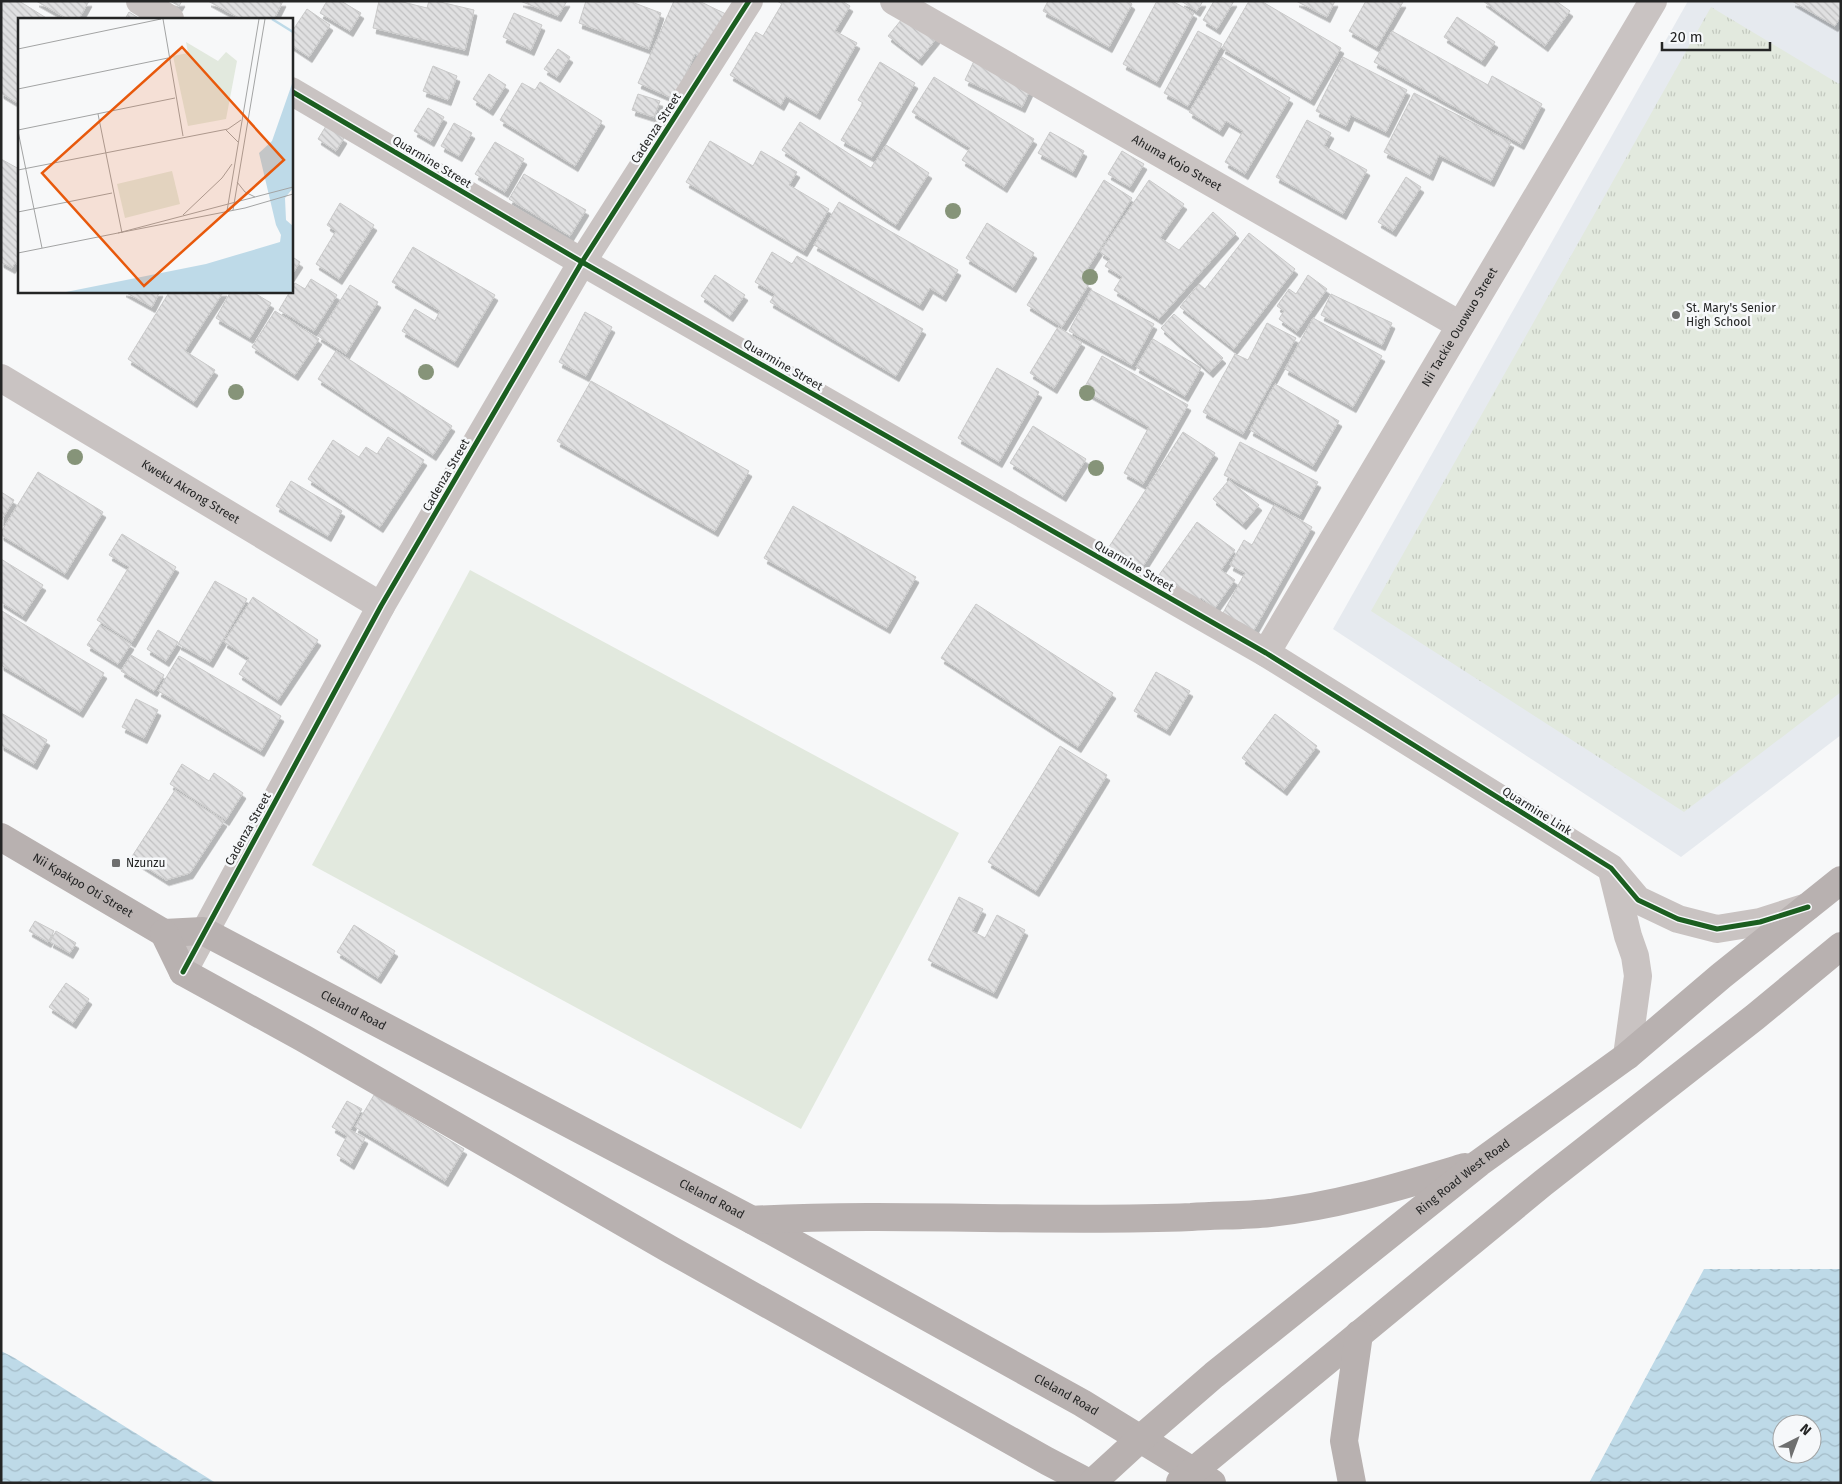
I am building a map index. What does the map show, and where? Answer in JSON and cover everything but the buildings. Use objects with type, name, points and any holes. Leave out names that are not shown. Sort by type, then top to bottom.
[{"type":"main road","name":"Nii Kpakpo Oti Street","points":[[1,837],[164,933]]},
{"type":"main road","name":"Ring Road West Road","points":[[1090,1483],[1214,1375],[1478,1163],[1627,1056],[1721,976],[1841,880]]},
{"type":"main road","points":[[203,931],[164,933],[182,972],[311,1043],[680,1255],[1047,1461],[1090,1483]]},
{"type":"main road","name":"Cleland Road","points":[[203,931],[752,1220],[1082,1403],[1140,1439],[1194,1479]]},
{"type":"main road","points":[[1194,1479],[1359,1334],[1543,1183],[1755,1018],[1841,946]]},
{"type":"main road","points":[[752,1220],[811,1217],[1137,1219],[1270,1213],[1322,1206],[1381,1192],[1478,1163]]},
{"type":"main road","points":[[1352,1483],[1344,1441],[1359,1334]]},
{"type":"street","points":[[140,1],[168,18]]},
{"type":"street","name":"Cadenza Street","points":[[182,972],[381,606],[582,262],[749,1]]},
{"type":"street","name":"Ahuma Kojo Street","points":[[894,1],[1460,325]]},
{"type":"street","name":"Nii Tackie Ouowuo Street","points":[[1266,654],[1654,1]]},
{"type":"street","name":"Quarmine Street","points":[[292,91],[582,262],[1266,654]]},
{"type":"street","name":"Kweku Akrong Street","points":[[1,378],[381,606]]},
{"type":"street","name":"Quarmine Link","points":[[1266,654],[1611,868],[1638,900],[1678,919],[1717,929],[1760,922],[1808,907]]},
{"type":"street","points":[[1611,868],[1635,956],[1638,976],[1627,1056]]},
{"type":"shaded area","name":"St. Mary's Senior High School","points":[[1688,1],[1841,1],[1841,735],[1681,857],[1333,629]]},
{"type":"green space","name":"St. Mary's Senior High School","points":[[1711,7],[1839,84],[1841,82],[1841,692],[1684,812],[1371,611]]},
{"type":"green space","points":[[470,570],[959,833],[801,1129],[312,865]]},
{"type":"water","points":[[1704,1269],[1841,1269],[1841,1483],[1589,1483]]},
{"type":"water","points":[[1,1351],[13,1357],[216,1483],[1,1483]]},
{"type":"cycle path","points":[[183,972],[381,606],[582,262],[749,1]]},
{"type":"cycle path","points":[[292,92],[582,262],[1266,653],[1611,868],[1638,900],[1678,919],[1717,929],[1760,922],[1808,907]]},
{"type":"place","name":"St. Mary's Senior High School","points":[[1676,315]]},
{"type":"place","name":"Nzunzu","points":[[116,863]]}]
